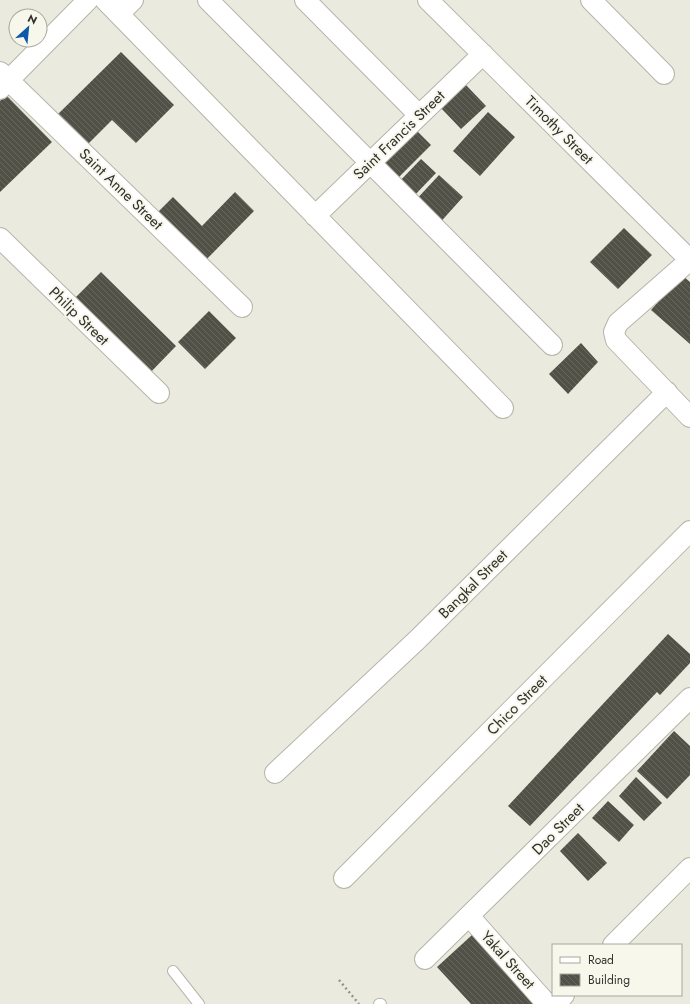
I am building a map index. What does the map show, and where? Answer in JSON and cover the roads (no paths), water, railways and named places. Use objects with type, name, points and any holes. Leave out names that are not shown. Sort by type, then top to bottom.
[{"type":"street","points":[[3,81],[88,0]]},
{"type":"street","points":[[105,0],[503,408]]},
{"type":"street","points":[[119,14],[133,0]]},
{"type":"street","points":[[208,0],[552,345]]},
{"type":"street","points":[[305,0],[419,115]]},
{"type":"street","name":"Timothy Street","points":[[428,0],[690,260]]},
{"type":"street","points":[[591,0],[664,74]]},
{"type":"street","name":"Saint Francis Street","points":[[315,216],[483,54]]},
{"type":"street","name":"Saint Anne Street","points":[[3,81],[242,307]]},
{"type":"street","name":"Philip Street","points":[[0,238],[159,394]]},
{"type":"street","points":[[690,260],[618,323],[614,332],[616,340],[690,417]]},
{"type":"street","name":"Bangkal Street","points":[[275,773],[417,640],[666,392]]},
{"type":"street","name":"Chico Street","points":[[344,878],[690,531]]},
{"type":"street","name":"Dao Street","points":[[425,958],[690,698]]},
{"type":"street","points":[[614,944],[690,868]]},
{"type":"street","name":"Yakal Street","points":[[469,916],[547,1004]]},
{"type":"street","points":[[555,1004],[563,996]]},
{"type":"lane","points":[[173,970],[199,1004]]}]
